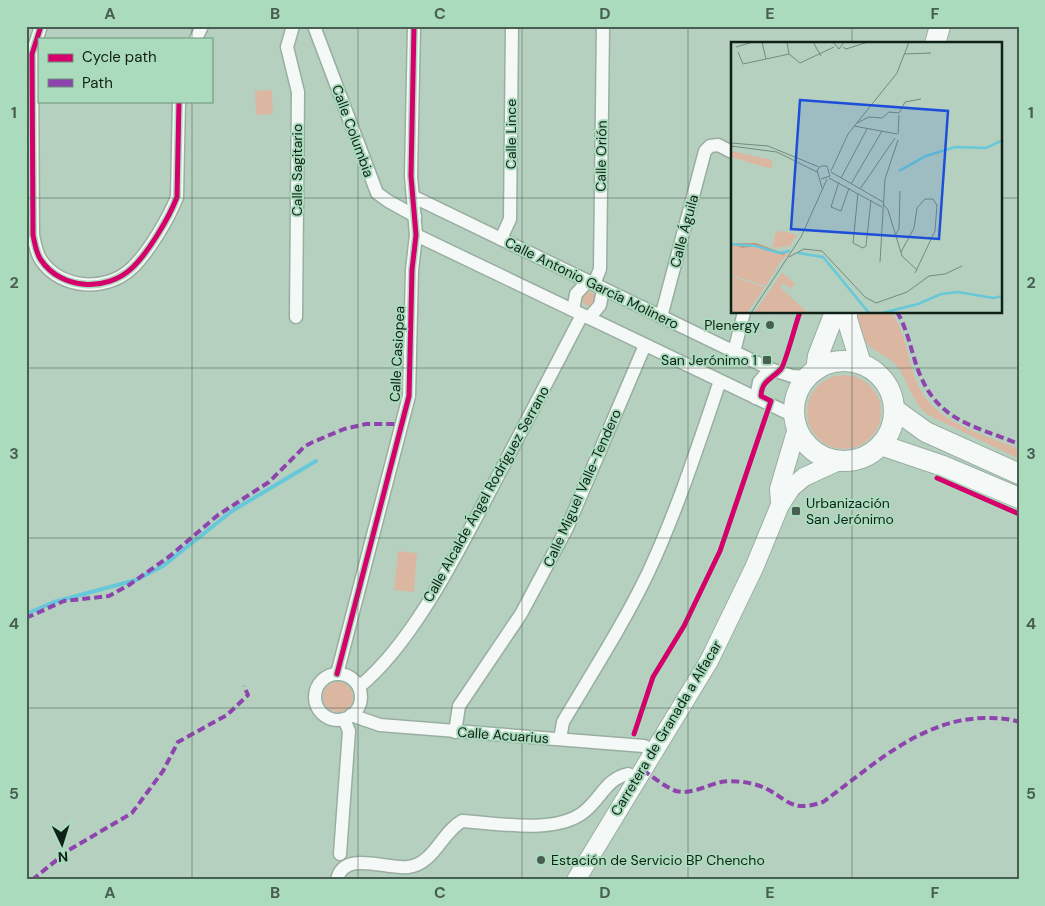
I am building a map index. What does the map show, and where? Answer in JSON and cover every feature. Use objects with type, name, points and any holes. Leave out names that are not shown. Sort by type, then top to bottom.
[{"type":"main road","points":[[936,42],[940,26]]},
{"type":"main road","points":[[812,373],[833,314]]},
{"type":"main road","points":[[847,314],[862,364]]},
{"type":"main road","points":[[846,361],[862,364],[874,371],[885,381],[892,394],[894,409],[891,428],[881,445],[869,454],[854,460],[839,461],[825,457],[813,450],[804,440],[796,422],[795,401],[800,387],[812,373],[830,363],[846,361]]},
{"type":"main road","points":[[894,409],[926,432],[1019,474]]},
{"type":"main road","points":[[881,445],[943,466],[1019,498]]},
{"type":"street","points":[[41,26],[32,54],[33,235],[41,260],[59,277],[84,285],[110,282],[132,268],[141,258],[177,197],[179,102]]},
{"type":"street","points":[[196,38],[202,26]]},
{"type":"street","name":"Calle Sagitario","points":[[293,26],[287,47],[298,92],[296,317]]},
{"type":"street","name":"Calle Columbia","points":[[314,26],[377,193],[415,216]]},
{"type":"street","name":"Calle Casiopea","points":[[337,674],[409,396],[412,270],[416,235],[411,176],[414,26]]},
{"type":"street","name":"Calle Lince","points":[[501,239],[510,219],[512,26]]},
{"type":"street","name":"Calle Orión","points":[[595,284],[600,269],[603,26]]},
{"type":"street","name":"Calle Águila","points":[[661,317],[705,151],[710,146],[718,146],[731,152]]},
{"type":"street","name":"Calle Antonio García Molinero","points":[[414,197],[770,369],[792,376],[812,373]]},
{"type":"street","points":[[416,235],[756,398],[796,422]]},
{"type":"street","points":[[595,284],[600,305],[581,314],[576,294],[595,284]]},
{"type":"street","name":"Calle Alcalde Ángel Rodríguez Serrano","points":[[358,687],[371,677],[393,651],[449,568],[581,314]]},
{"type":"street","points":[[734,352],[744,314]]},
{"type":"street","name":"Calle Miguel Valle-Tendero","points":[[456,732],[460,706],[520,614],[567,528],[645,345]]},
{"type":"street","points":[[756,398],[759,382],[770,369]]},
{"type":"street","points":[[560,739],[563,722],[624,622],[648,573],[688,475],[720,381]]},
{"type":"street","name":"Carretera de Granada a Alfacar","points":[[780,505],[780,490],[796,422]]},
{"type":"street","name":"Carretera de Granada a Alfacar","points":[[576,880],[592,856],[598,840],[695,686],[727,626],[780,505],[791,488],[804,477],[839,461]]},
{"type":"street","points":[[337,674],[350,677],[358,687],[360,703],[347,717],[336,720],[322,714],[315,700],[318,685],[323,679],[337,674]]},
{"type":"street","points":[[340,854],[350,731],[347,717]]},
{"type":"street","name":"Calle Acuarius","points":[[347,717],[380,725],[644,746],[654,752]]},
{"type":"street","points":[[337,880],[338,874],[345,865],[354,863],[407,868],[418,865],[427,859],[451,828],[462,822],[554,826],[560,824],[573,819],[586,810],[615,777],[628,774],[637,779]]},
{"type":"street","name":"Carretera de Granada a Alfacar","points":[[563,880],[583,854],[598,840]]},
{"type":"shaded area","points":[[272,90],[273,114],[256,115],[255,91]]},
{"type":"shaded area","points":[[586,292],[592,292],[596,299],[592,306],[586,306],[582,302],[582,296]]},
{"type":"shaded area","points":[[858,314],[893,314],[901,330],[918,385],[926,398],[936,409],[961,426],[1019,449],[1019,459],[928,415],[913,397],[903,376],[894,363],[872,348],[864,339]]},
{"type":"shaded area","points":[[844,375],[865,381],[875,391],[881,412],[875,433],[865,443],[844,449],[823,443],[813,433],[807,412],[813,391],[823,381]]},
{"type":"shaded area","points":[[398,551],[417,553],[414,592],[394,590]]},
{"type":"shaded area","points":[[338,682],[349,686],[353,697],[349,708],[338,712],[327,708],[323,697],[327,686]]},
{"type":"waterway","points":[[26,614],[54,602],[136,580],[163,566],[232,511],[316,461]]},
{"type":"marked path","points":[[898,314],[917,367],[934,399],[945,410],[970,425],[1019,444]]},
{"type":"marked path","points":[[26,618],[64,601],[109,596],[129,585],[170,556],[218,515],[269,482],[305,446],[344,429],[366,424],[397,424]]},
{"type":"marked path","points":[[32,880],[69,850],[132,813],[163,771],[178,742],[227,715],[248,695],[244,686]]},
{"type":"marked path","points":[[643,770],[676,791],[693,791],[730,781],[751,783],[769,790],[789,803],[802,806],[811,805],[823,802],[898,747],[939,726],[961,720],[985,718],[1007,719],[1019,722]]},
{"type":"cycle path","points":[[41,26],[32,54],[33,235],[41,260],[60,277],[72,282],[85,284],[110,281],[122,276],[132,268],[151,244],[177,197],[179,102]]},
{"type":"cycle path","points":[[337,674],[409,396],[412,270],[416,235],[411,176],[414,26]]},
{"type":"cycle path","points":[[634,734],[653,677],[684,626],[720,551],[771,401],[761,396],[763,387],[783,366],[799,314]]},
{"type":"cycle path","points":[[937,478],[1019,514]]},
{"type":"place","name":"Plenergy","points":[[770,325]]},
{"type":"place","name":"San Jerónimo 1","points":[[767,360]]},
{"type":"place","name":"Urbanización San Jerónimo","points":[[796,511]]},
{"type":"place","name":"Estación de Servicio BP Chencho","points":[[541,860]]}]
